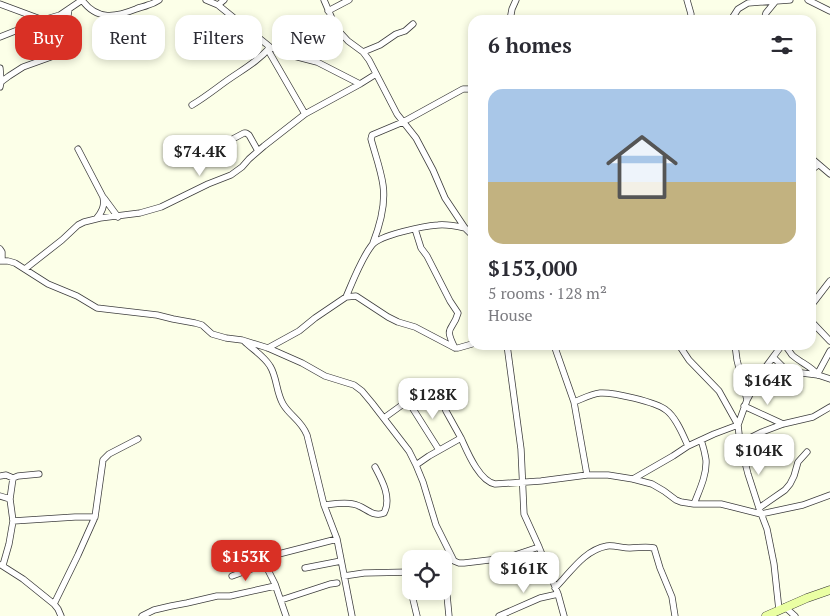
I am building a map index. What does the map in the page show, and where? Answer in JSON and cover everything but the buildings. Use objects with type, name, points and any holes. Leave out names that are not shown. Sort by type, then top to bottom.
[{"type":"main road","points":[[766,616],[830,590]]},
{"type":"street","points":[[60,15],[82,0],[87,7],[97,14],[111,16],[147,6],[159,0]]},
{"type":"street","points":[[206,0],[218,5],[269,49],[305,114]]},
{"type":"street","points":[[218,5],[224,0]]},
{"type":"street","points":[[324,0],[336,28],[369,60],[397,114],[416,138],[445,198],[468,231]]},
{"type":"street","points":[[328,10],[349,0]]},
{"type":"street","points":[[511,15],[516,0]]},
{"type":"street","points":[[687,0],[690,15]]},
{"type":"street","points":[[734,15],[738,9],[748,3],[790,0]]},
{"type":"street","points":[[808,0],[830,11]]},
{"type":"street","points":[[765,15],[775,1]]},
{"type":"street","points":[[0,4],[30,15]]},
{"type":"street","points":[[1,84],[23,67],[62,53],[69,9]]},
{"type":"street","points":[[362,52],[380,45],[396,34],[405,31],[413,24]]},
{"type":"street","points":[[0,37],[15,31]]},
{"type":"street","points":[[269,49],[317,62],[360,84]]},
{"type":"street","points":[[192,105],[252,64],[269,49]]},
{"type":"street","points":[[0,68],[1,84]]},
{"type":"street","points":[[25,269],[84,222],[140,214],[161,207],[201,187],[238,172],[258,151],[305,114],[376,74]]},
{"type":"street","points":[[346,297],[364,258],[373,244],[383,212],[383,184],[371,139],[372,135],[403,122],[463,89],[468,89]]},
{"type":"street","points":[[228,142],[246,133],[258,151]]},
{"type":"street","points":[[78,149],[104,197],[118,217]]},
{"type":"street","points":[[818,165],[830,174]]},
{"type":"street","points":[[96,219],[102,211],[104,197]]},
{"type":"street","points":[[373,244],[383,238],[436,225],[465,228]]},
{"type":"street","points":[[415,229],[421,248],[458,313],[450,328],[449,335],[455,348]]},
{"type":"street","points":[[0,249],[2,252],[1,261],[8,261],[25,269],[48,284],[77,296],[97,308],[157,316],[202,325],[212,334],[268,348],[302,362],[325,376],[354,385],[362,391],[409,451],[423,482],[436,525],[454,561],[464,563],[506,558],[539,547]]},
{"type":"street","points":[[816,298],[830,280]]},
{"type":"street","points":[[268,348],[299,331],[346,297],[356,296],[388,317],[415,327],[455,348],[468,345]]},
{"type":"street","points":[[816,326],[830,341]]},
{"type":"street","points":[[242,340],[267,362],[271,368],[281,402],[303,426],[307,434],[324,505],[337,539],[352,616]]},
{"type":"street","points":[[508,350],[516,419],[522,449],[522,502],[524,514],[557,591],[564,616]]},
{"type":"street","points":[[556,350],[574,402],[586,475]]},
{"type":"street","points":[[682,350],[689,360],[719,391],[738,425],[740,443],[748,474],[767,529],[782,608],[795,616]]},
{"type":"street","points":[[736,350],[746,403],[783,424]]},
{"type":"street","points":[[633,479],[688,446],[738,425],[746,403],[762,372],[779,350]]},
{"type":"street","points":[[788,350],[818,375]]},
{"type":"street","points":[[818,375],[830,352]]},
{"type":"street","points":[[773,357],[784,368],[794,372],[818,375],[830,380]]},
{"type":"street","points":[[384,418],[424,390],[435,386],[474,464],[489,483],[608,475],[652,484],[676,500],[694,504],[721,504],[760,511],[803,505],[830,495]]},
{"type":"street","points":[[574,402],[594,394],[610,393],[638,398],[665,408],[672,416],[688,446]]},
{"type":"street","points":[[408,401],[439,450]]},
{"type":"street","points":[[740,443],[762,432],[783,424],[813,417],[830,408]]},
{"type":"street","points":[[416,465],[461,438]]},
{"type":"street","points":[[54,604],[95,517],[103,460],[110,454],[138,439]]},
{"type":"street","points":[[694,504],[701,486],[706,460],[701,440]]},
{"type":"street","points":[[760,511],[785,490],[794,476],[798,462],[807,452]]},
{"type":"street","points":[[324,505],[350,503],[360,506],[373,514],[384,513],[387,508],[384,484],[375,467]]},
{"type":"street","points":[[0,476],[6,475],[13,478],[39,474]]},
{"type":"street","points":[[13,478],[10,499],[13,521],[9,544],[1,565],[23,579],[54,604],[61,616]]},
{"type":"street","points":[[0,496],[10,499]]},
{"type":"street","points":[[13,521],[95,517]]},
{"type":"street","points":[[286,616],[265,560],[268,557],[337,539]]},
{"type":"street","points":[[499,616],[557,591],[575,565],[587,555],[608,545],[628,548],[654,548],[672,597],[675,616]]},
{"type":"street","points":[[305,568],[341,561]]},
{"type":"street","points":[[232,576],[265,564]]},
{"type":"street","points":[[344,576],[364,573],[402,572]]},
{"type":"street","points":[[280,600],[336,583]]},
{"type":"street","points":[[142,616],[154,610],[171,606],[275,586]]},
{"type":"street","points":[[413,600],[417,616]]},
{"type":"street","points":[[447,600],[449,616]]}]
